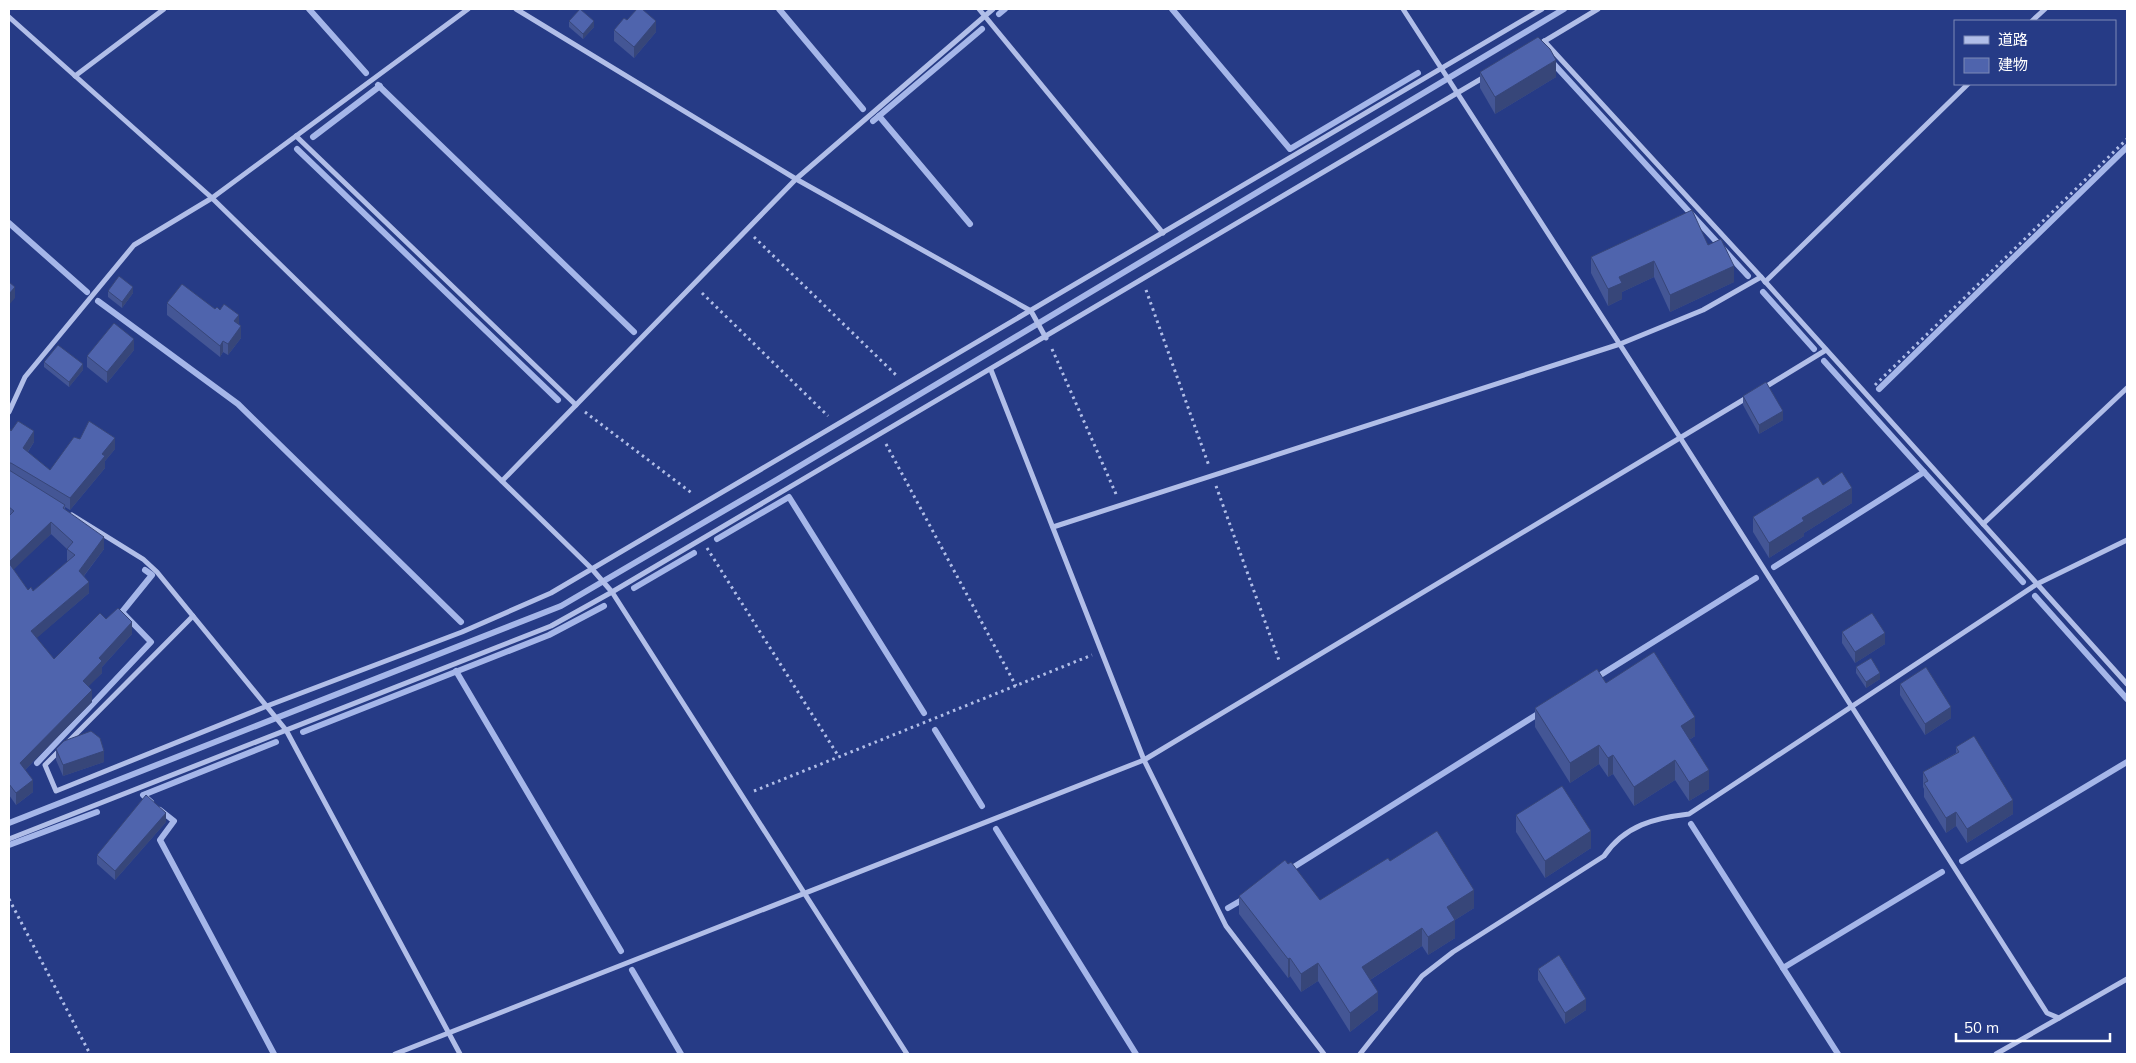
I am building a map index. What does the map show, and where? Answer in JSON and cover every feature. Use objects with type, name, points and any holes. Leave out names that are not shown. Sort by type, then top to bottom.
[{"type":"street","points":[[75,76],[164,9]]},
{"type":"street","points":[[9,412],[25,377],[134,245],[212,198],[468,9]]},
{"type":"street","points":[[516,9],[796,179],[1033,314],[1045,336]]},
{"type":"street","points":[[979,9],[1164,233]]},
{"type":"street","points":[[502,481],[796,179],[993,9]]},
{"type":"street","points":[[1403,9],[1681,439],[2047,1013],[2059,1018]]},
{"type":"street","points":[[193,616],[45,765],[56,791],[462,632],[551,593],[594,571],[704,503],[906,385],[1033,314],[1164,233],[1443,71],[1542,9]]},
{"type":"street","points":[[1528,51],[1598,9]]},
{"type":"street","points":[[2033,20],[2045,9]]},
{"type":"street","points":[[9,17],[212,198],[594,571],[610,590],[908,1054]]},
{"type":"street","points":[[1544,41],[1763,280],[2127,684]]},
{"type":"street","points":[[9,839],[551,626],[610,590],[702,540],[992,370],[1045,336],[1456,91],[1489,74]]},
{"type":"street","points":[[1053,527],[1620,344],[1704,310],[1763,280],[1967,85]]},
{"type":"street","points":[[296,136],[576,405]]},
{"type":"street","points":[[395,1054],[1144,760],[1681,439],[1826,350]]},
{"type":"street","points":[[992,370],[1144,760],[1226,926],[1324,1054]]},
{"type":"street","points":[[1983,524],[2127,388]]},
{"type":"street","points":[[63,509],[143,559],[157,572],[286,730],[460,1054]]},
{"type":"street","points":[[1360,1054],[1422,976],[1452,952],[1604,856],[1614,841],[1654,819],[1690,814],[2037,584],[2127,540]]},
{"type":"street","points":[[1996,1054],[2127,978]]},
{"type":"path","points":[[1866,394],[2127,139]]},
{"type":"path","points":[[746,230],[906,385]]},
{"type":"path","points":[[693,284],[838,425]]},
{"type":"path","points":[[1045,336],[1120,505]]},
{"type":"path","points":[[576,405],[704,503]]},
{"type":"path","points":[[881,435],[1016,686]]},
{"type":"path","points":[[702,540],[839,757]]},
{"type":"path","points":[[742,796],[1101,651]]},
{"type":"path","points":[[9,899],[90,1054]]},
{"type":"building","points":[[580,9],[594,21],[583,34],[569,21]]},
{"type":"building","points":[[637,9],[642,9],[656,21],[634,47],[614,30],[624,18],[627,20]]},
{"type":"building","points":[[1538,37],[1550,49],[1556,60],[1495,97],[1480,72]]},
{"type":"building","points":[[1692,210],[1708,245],[1721,239],[1734,266],[1670,295],[1654,261],[1619,277],[1622,283],[1608,289],[1591,257]]},
{"type":"building","points":[[119,276],[133,287],[122,302],[108,291]]},
{"type":"building","points":[[9,282],[15,287],[9,294]]},
{"type":"building","points":[[182,284],[215,309],[217,307],[220,310],[224,304],[239,315],[234,321],[241,326],[228,344],[223,341],[220,346],[167,303]]},
{"type":"building","points":[[114,323],[134,339],[107,372],[87,356]]},
{"type":"building","points":[[58,345],[83,364],[69,382],[44,362]]},
{"type":"building","points":[[1766,382],[1783,411],[1759,425],[1743,396]]},
{"type":"building","points":[[18,421],[34,431],[23,448],[50,470],[74,437],[80,439],[89,421],[115,438],[102,454],[105,456],[70,498],[9,463],[9,427],[11,431]]},
{"type":"building","points":[[9,470],[65,505],[63,508],[104,537],[79,571],[89,582],[31,631],[54,659],[100,613],[106,619],[118,608],[132,622],[99,658],[102,661],[83,681],[92,690],[20,763],[33,780],[16,793],[9,784],[9,563],[28,590],[31,587],[33,591],[75,555],[67,549],[73,542],[51,522],[9,562],[9,516],[14,511],[9,507]]},
{"type":"building","points":[[1842,472],[1852,488],[1802,518],[1804,521],[1769,543],[1753,517],[1818,477],[1823,485]]},
{"type":"building","points":[[1872,613],[1885,633],[1855,652],[1842,632]]},
{"type":"building","points":[[1654,652],[1695,717],[1681,726],[1709,770],[1689,782],[1675,760],[1634,787],[1613,755],[1608,758],[1599,745],[1570,763],[1535,708],[1597,669],[1606,683]]},
{"type":"building","points":[[1871,658],[1880,673],[1866,682],[1856,667]]},
{"type":"building","points":[[1926,667],[1951,707],[1925,724],[1900,684]]},
{"type":"building","points":[[91,731],[100,738],[104,751],[63,765],[56,749],[64,741]]},
{"type":"building","points":[[1974,736],[2013,800],[1967,829],[1956,812],[1946,818],[1924,783],[1928,781],[1923,772],[1959,752],[1956,747]]},
{"type":"building","points":[[1562,786],[1591,831],[1545,861],[1516,815]]},
{"type":"building","points":[[146,795],[166,813],[115,871],[97,855]]},
{"type":"building","points":[[1437,831],[1474,890],[1447,907],[1455,920],[1428,937],[1422,928],[1362,967],[1378,992],[1350,1013],[1318,963],[1301,974],[1239,896],[1285,860],[1288,864],[1291,862],[1320,900],[1388,858],[1390,861]]},
{"type":"building","points":[[1559,955],[1586,999],[1565,1013],[1538,969]]},
{"type":"waterway","points":[[309,9],[366,73]]},
{"type":"waterway","points":[[779,9],[863,109]]},
{"type":"waterway","points":[[999,14],[1005,9]]},
{"type":"waterway","points":[[1172,9],[1290,149],[1418,73]]},
{"type":"waterway","points":[[9,823],[561,606],[778,479],[1564,9]]},
{"type":"waterway","points":[[879,116],[982,29]]},
{"type":"waterway","points":[[1551,61],[1748,276]]},
{"type":"waterway","points":[[378,85],[634,332]]},
{"type":"waterway","points":[[313,137],[380,86]]},
{"type":"waterway","points":[[873,121],[879,116],[970,224]]},
{"type":"waterway","points":[[1879,389],[2127,147]]},
{"type":"waterway","points":[[297,149],[558,400]]},
{"type":"waterway","points":[[9,223],[87,292]]},
{"type":"waterway","points":[[1763,292],[1814,349]]},
{"type":"waterway","points":[[98,301],[238,404],[461,622]]},
{"type":"waterway","points":[[1824,361],[2023,582]]},
{"type":"waterway","points":[[1774,567],[1924,472]]},
{"type":"waterway","points":[[717,539],[789,497],[924,713]]},
{"type":"waterway","points":[[634,588],[694,553]]},
{"type":"waterway","points":[[37,763],[151,642],[122,612],[152,575],[145,570]]},
{"type":"waterway","points":[[1594,679],[1756,578]]},
{"type":"waterway","points":[[2035,596],[2127,699]]},
{"type":"waterway","points":[[303,732],[549,635],[604,606]]},
{"type":"waterway","points":[[456,671],[621,951]]},
{"type":"waterway","points":[[1289,870],[1541,712]]},
{"type":"waterway","points":[[935,730],[982,806]]},
{"type":"waterway","points":[[151,802],[143,795],[276,742]]},
{"type":"waterway","points":[[1962,861],[2127,762]]},
{"type":"waterway","points":[[160,810],[174,821],[160,840],[274,1054]]},
{"type":"waterway","points":[[9,845],[97,812]]},
{"type":"waterway","points":[[1691,824],[1838,1054]]},
{"type":"waterway","points":[[996,829],[1136,1054]]},
{"type":"waterway","points":[[1783,968],[1942,872]]},
{"type":"waterway","points":[[1228,908],[1247,897]]},
{"type":"waterway","points":[[632,970],[681,1054]]}]
